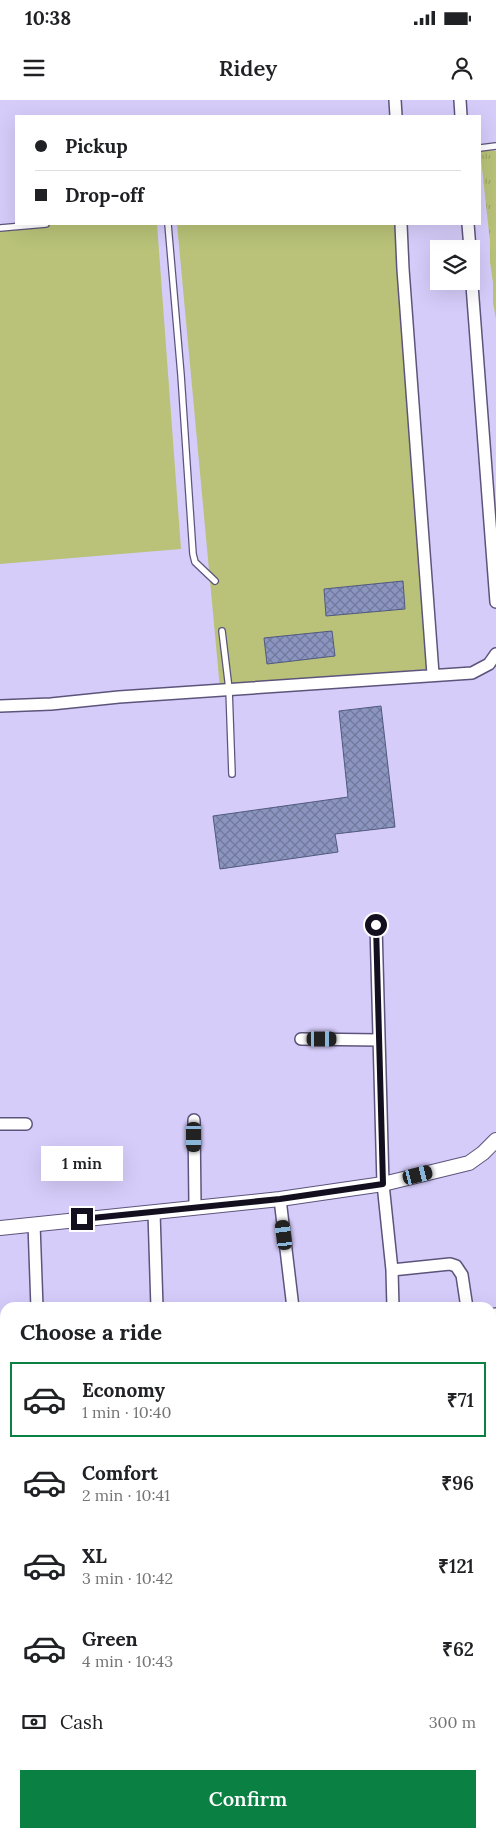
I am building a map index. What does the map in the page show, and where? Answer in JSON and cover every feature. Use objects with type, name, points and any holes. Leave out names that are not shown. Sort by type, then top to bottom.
[{"type":"street","points":[[394,100],[396,115]]},
{"type":"street","points":[[460,100],[461,115]]},
{"type":"street","points":[[401,225],[433,674]]},
{"type":"street","points":[[468,225],[469,240]]},
{"type":"street","points":[[472,290],[496,602]]},
{"type":"street","points":[[0,706],[51,704],[119,697],[433,674],[472,673],[489,664],[496,654]]},
{"type":"street","points":[[376,925],[383,1184],[392,1270],[393,1302]]},
{"type":"street","points":[[302,1039],[379,1040]]},
{"type":"street","points":[[194,1120],[195,1206]]},
{"type":"street","points":[[0,1124],[26,1124]]},
{"type":"street","points":[[0,1228],[195,1206],[280,1199],[383,1184],[469,1163],[496,1140]]},
{"type":"street","points":[[280,1199],[291,1302]]},
{"type":"street","points":[[154,1212],[157,1302]]},
{"type":"street","points":[[34,1224],[37,1302]]},
{"type":"street","points":[[392,1270],[450,1264],[456,1266],[462,1275],[466,1302]]},
{"type":"lane","points":[[481,148],[496,146]]},
{"type":"lane","points":[[0,228],[34,225]]},
{"type":"lane","points":[[168,225],[181,375],[193,554],[195,562],[215,581]]},
{"type":"lane","points":[[222,631],[229,689],[232,774]]},
{"type":"green space","points":[[481,149],[496,151],[496,319],[493,303],[490,242]]},
{"type":"green space","points":[[50,225],[157,225],[181,549],[0,564],[0,229]]},
{"type":"green space","points":[[177,225],[397,225],[438,668],[220,689]]},
{"type":"building","points":[[403,581],[405,609],[326,616],[324,589]]},
{"type":"building","points":[[332,631],[335,656],[267,664],[264,638]]},
{"type":"building","points":[[381,706],[395,827],[335,834],[338,852],[220,869],[213,816],[348,797],[339,711]]},
{"type":"route","points":[[82,1219],[195,1206],[280,1199],[383,1184],[376,925]]}]
